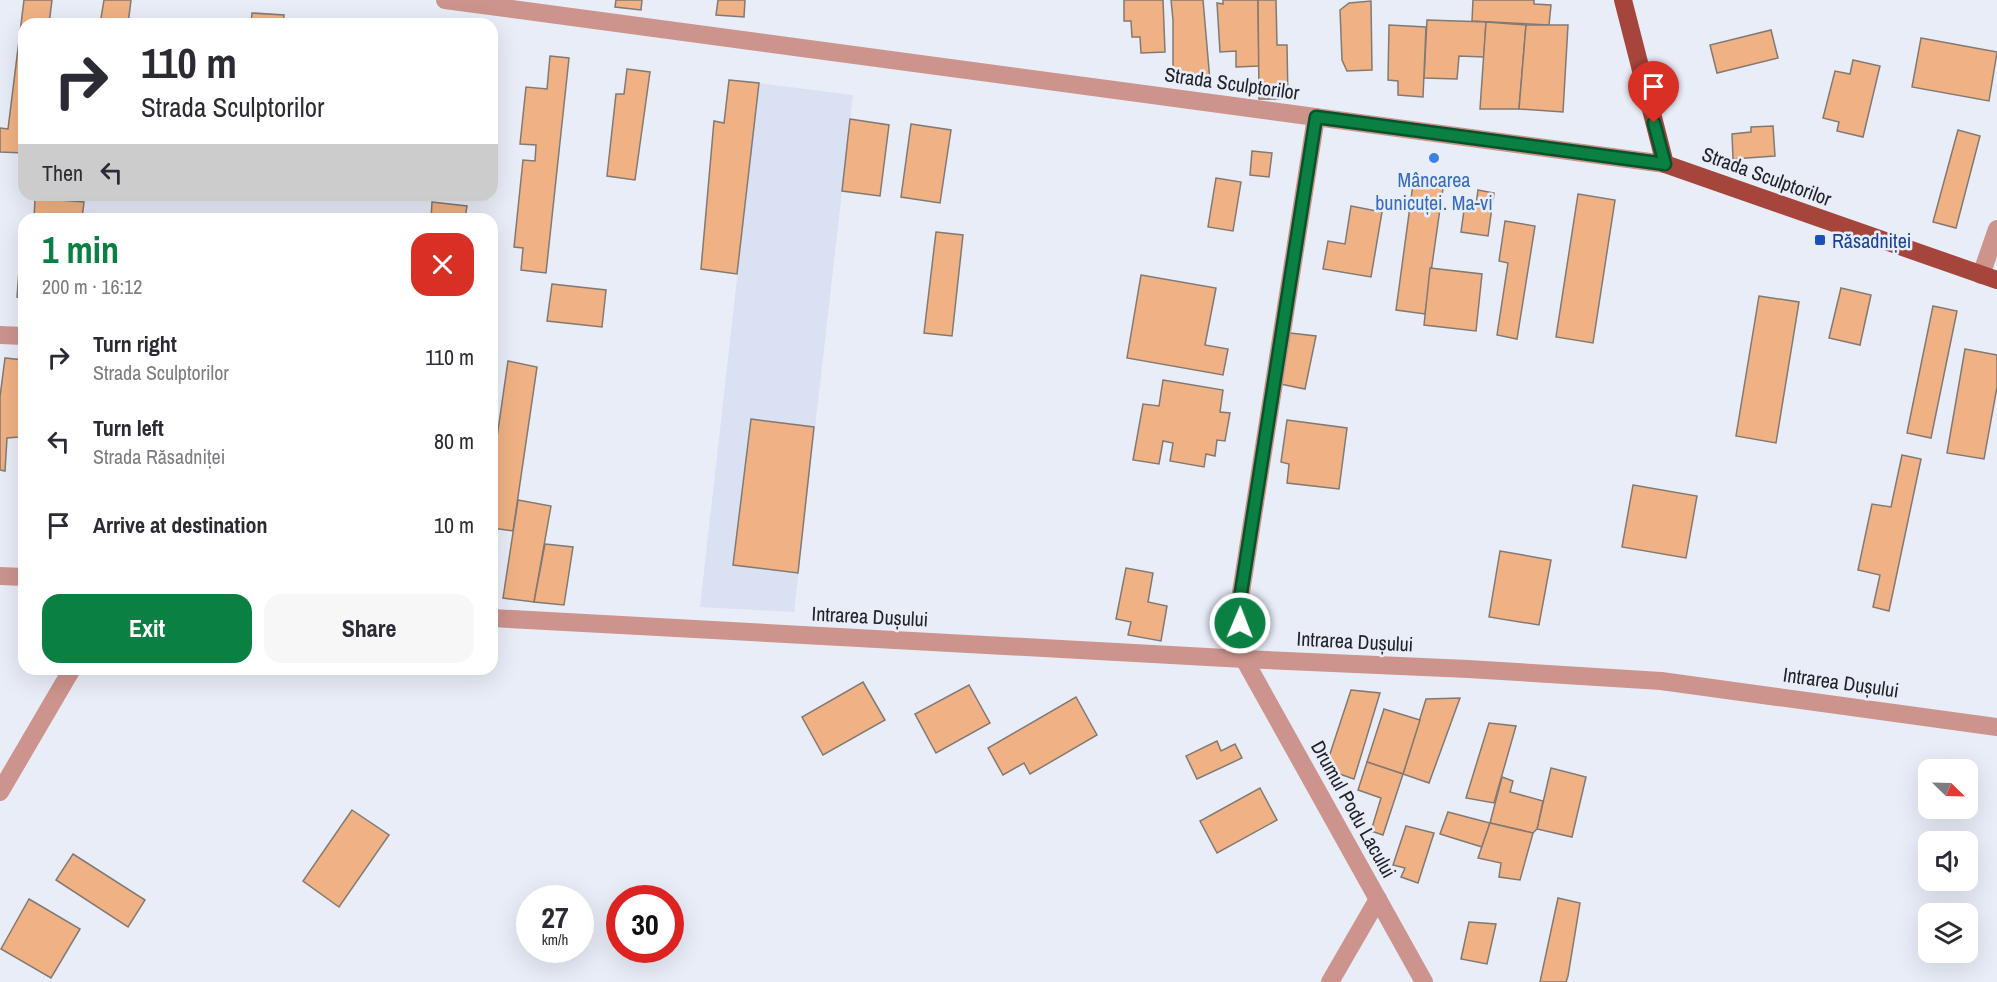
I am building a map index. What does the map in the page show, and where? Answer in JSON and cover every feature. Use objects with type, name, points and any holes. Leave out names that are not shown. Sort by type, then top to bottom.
[{"type":"main road","points":[[1623,0],[1665,164]]},
{"type":"main road","name":"Strada Sculptorilor","points":[[1665,164],[1989,277]]},
{"type":"street","name":"Strada Sculptorilor","points":[[445,0],[1665,164]]},
{"type":"street","points":[[1244,659],[1239,605],[1316,117]]},
{"type":"street","points":[[1989,277],[1997,229]]},
{"type":"street","points":[[0,335],[18,336]]},
{"type":"street","points":[[0,576],[18,577]]},
{"type":"street","name":"Intrarea Dușului","points":[[498,618],[1661,681],[1997,727]]},
{"type":"street","name":"Drumul Podu Lacului","points":[[1244,659],[1424,982]]},
{"type":"street","points":[[0,792],[68,675]]},
{"type":"street","points":[[1329,982],[1378,899]]},
{"type":"shaded area","points":[[759,83],[853,95],[794,612],[700,607]]},
{"type":"building","points":[[24,0],[52,0],[50,18],[22,18]]},
{"type":"building","points":[[104,0],[131,0],[129,18],[101,18]]},
{"type":"building","points":[[616,0],[642,0],[641,10],[615,7]]},
{"type":"building","points":[[718,0],[745,0],[744,17],[716,15]]},
{"type":"building","points":[[1124,0],[1163,0],[1165,52],[1141,53],[1140,37],[1132,37],[1131,21],[1124,21]]},
{"type":"building","points":[[1171,0],[1203,0],[1210,81],[1173,81]]},
{"type":"building","points":[[1223,0],[1258,0],[1259,66],[1236,67],[1236,51],[1220,52],[1217,3],[1223,4]]},
{"type":"building","points":[[1258,0],[1276,0],[1277,45],[1287,45],[1288,99],[1259,99]]},
{"type":"building","points":[[1473,0],[1534,0],[1534,4],[1551,5],[1549,25],[1472,21]]},
{"type":"building","points":[[1371,1],[1372,70],[1347,71],[1342,60],[1340,10],[1349,3]]},
{"type":"building","points":[[252,13],[284,15],[284,18],[252,18]]},
{"type":"building","points":[[1427,20],[1486,22],[1484,57],[1459,56],[1457,79],[1424,78]]},
{"type":"building","points":[[1486,22],[1526,25],[1519,109],[1480,109]]},
{"type":"building","points":[[1389,25],[1426,27],[1423,97],[1398,95],[1398,81],[1388,80]]},
{"type":"building","points":[[1526,25],[1568,25],[1563,112],[1519,109]]},
{"type":"building","points":[[1771,30],[1778,58],[1717,73],[1710,45]]},
{"type":"building","points":[[1921,38],[1997,52],[1989,101],[1912,87]]},
{"type":"building","points":[[18,48],[18,153],[0,152],[0,128],[8,129]]},
{"type":"building","points":[[550,56],[569,58],[546,273],[521,270],[523,248],[514,247],[523,160],[535,161],[536,145],[520,144],[526,87],[547,89]]},
{"type":"building","points":[[1853,60],[1880,66],[1863,137],[1837,131],[1839,122],[1823,118],[1835,71],[1850,74]]},
{"type":"building","points":[[627,69],[650,72],[635,180],[607,176],[616,94],[624,94]]},
{"type":"building","points":[[729,80],[759,83],[737,274],[701,269],[714,121],[724,123]]},
{"type":"building","points":[[850,119],[889,125],[880,196],[842,191]]},
{"type":"building","points":[[911,124],[951,130],[940,203],[901,197]]},
{"type":"building","points":[[1773,126],[1775,156],[1733,159],[1732,134],[1751,132],[1751,127]]},
{"type":"building","points":[[1958,130],[1980,136],[1956,228],[1933,222]]},
{"type":"building","points":[[1252,151],[1272,153],[1269,177],[1250,175]]},
{"type":"building","points":[[1216,178],[1241,182],[1233,231],[1208,227]]},
{"type":"building","points":[[1413,184],[1443,188],[1425,314],[1396,310]]},
{"type":"building","points":[[1478,190],[1494,193],[1488,236],[1461,232],[1465,203],[1476,205]]},
{"type":"building","points":[[1578,194],[1615,200],[1593,343],[1556,337]]},
{"type":"building","points":[[35,201],[84,202],[83,213],[34,213]]},
{"type":"building","points":[[432,202],[467,206],[466,213],[431,213]]},
{"type":"building","points":[[1351,206],[1382,212],[1371,277],[1323,269],[1328,241],[1345,244]]},
{"type":"building","points":[[1505,221],[1535,226],[1517,339],[1497,335],[1508,263],[1499,261]]},
{"type":"building","points":[[936,232],[963,235],[952,336],[924,333]]},
{"type":"building","points":[[1430,268],[1482,274],[1476,331],[1424,325]]},
{"type":"building","points":[[1141,275],[1216,288],[1205,345],[1228,349],[1223,375],[1127,358]]},
{"type":"building","points":[[552,284],[606,290],[602,327],[547,321]]},
{"type":"building","points":[[1841,288],[1871,295],[1860,345],[1829,338]]},
{"type":"building","points":[[1759,296],[1799,302],[1776,443],[1736,436]]},
{"type":"building","points":[[1933,306],[1957,311],[1931,438],[1907,433]]},
{"type":"building","points":[[1290,333],[1316,336],[1305,389],[1280,384]]},
{"type":"building","points":[[1965,349],[1997,355],[1997,387],[1984,459],[1947,453]]},
{"type":"building","points":[[5,358],[18,359],[18,437],[7,438],[5,471],[0,470],[0,397]]},
{"type":"building","points":[[508,361],[537,367],[513,531],[498,529],[498,430]]},
{"type":"building","points":[[1163,380],[1223,390],[1220,412],[1230,413],[1225,441],[1217,440],[1215,456],[1206,454],[1204,467],[1170,461],[1173,443],[1163,441],[1159,464],[1133,460],[1143,404],[1159,406]]},
{"type":"building","points":[[751,419],[814,427],[798,573],[733,565]]},
{"type":"building","points":[[1287,420],[1347,428],[1339,489],[1287,483],[1289,464],[1281,462]]},
{"type":"building","points":[[1902,455],[1921,459],[1889,611],[1873,607],[1880,575],[1858,570],[1872,504],[1891,507]]},
{"type":"building","points":[[1633,485],[1697,496],[1686,558],[1622,547]]},
{"type":"building","points":[[518,500],[551,506],[534,602],[503,598]]},
{"type":"building","points":[[545,544],[573,547],[564,605],[534,602]]},
{"type":"building","points":[[1500,551],[1551,560],[1539,625],[1489,617]]},
{"type":"building","points":[[1126,568],[1153,573],[1148,602],[1167,606],[1161,641],[1128,635],[1131,622],[1116,619]]},
{"type":"building","points":[[863,682],[885,720],[823,755],[802,717]]},
{"type":"building","points":[[969,685],[990,723],[936,753],[915,714]]},
{"type":"building","points":[[1351,690],[1380,693],[1354,779],[1325,769]]},
{"type":"building","points":[[1076,697],[1097,735],[1030,774],[1024,763],[1003,775],[988,748]]},
{"type":"building","points":[[1460,698],[1429,783],[1403,774],[1426,699]]},
{"type":"building","points":[[1384,709],[1420,720],[1403,774],[1367,762]]},
{"type":"building","points":[[1489,723],[1516,726],[1494,803],[1466,798]]},
{"type":"building","points":[[1217,741],[1221,751],[1235,744],[1242,758],[1197,779],[1186,756]]},
{"type":"building","points":[[1367,762],[1403,774],[1383,835],[1371,831],[1381,798],[1358,790]]},
{"type":"building","points":[[1551,768],[1586,777],[1572,837],[1537,829]]},
{"type":"building","points":[[1502,777],[1513,781],[1510,792],[1543,801],[1537,829],[1533,833],[1490,823]]},
{"type":"building","points":[[1260,788],[1277,820],[1217,853],[1200,821]]},
{"type":"building","points":[[352,810],[389,835],[339,907],[303,881]]},
{"type":"building","points":[[1448,812],[1490,823],[1482,847],[1440,834]]},
{"type":"building","points":[[1490,823],[1533,833],[1520,880],[1499,877],[1501,863],[1478,858]]},
{"type":"building","points":[[1406,826],[1434,833],[1418,883],[1401,877],[1405,868],[1393,865]]},
{"type":"building","points":[[73,854],[145,900],[128,927],[56,880]]},
{"type":"building","points":[[1558,898],[1580,903],[1568,976],[1566,982],[1540,982]]},
{"type":"building","points":[[29,899],[80,929],[51,978],[1,949]]},
{"type":"building","points":[[1469,922],[1496,924],[1487,964],[1461,959]]},
{"type":"place","name":"Mâncarea bunicuței. Ma-vi","points":[[1434,158]]},
{"type":"place","name":"Răsadniței","points":[[1820,240]]},
{"type":"route","points":[[1240,623],[1239,605],[1316,117],[1665,164],[1654,123]]}]
